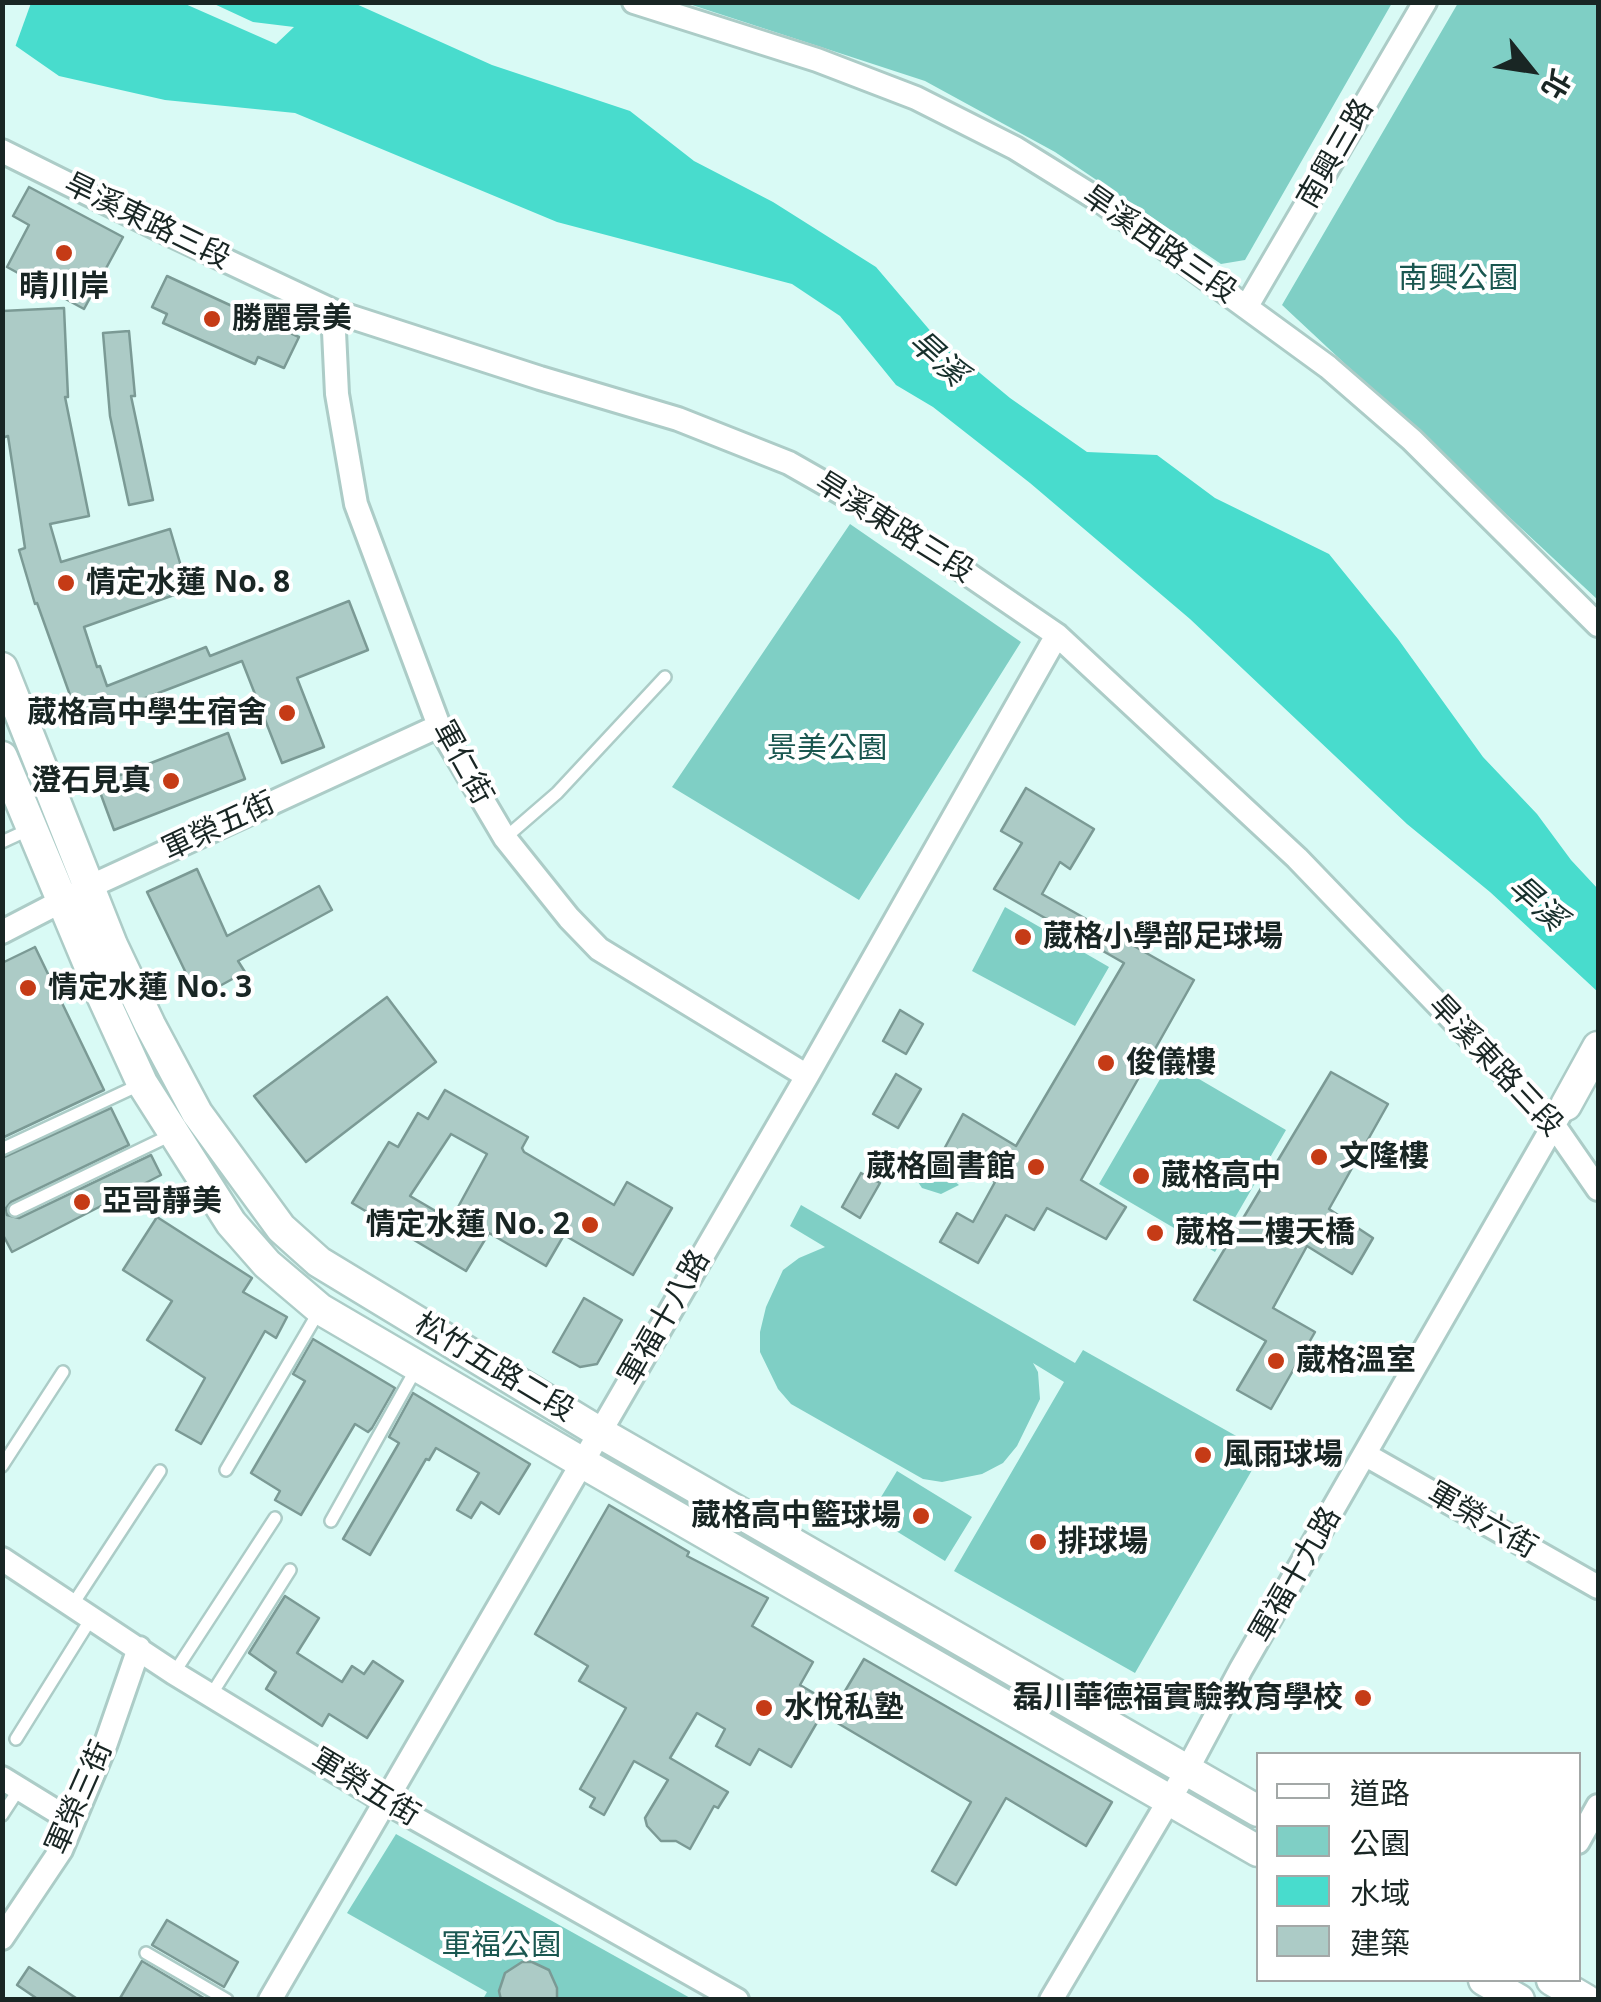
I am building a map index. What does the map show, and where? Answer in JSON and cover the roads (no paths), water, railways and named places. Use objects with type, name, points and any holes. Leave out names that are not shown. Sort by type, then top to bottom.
[{"type":"street","name":"旱溪西路三段","points":[[634,2],[816,60],[916,98],[1015,148],[1102,202],[1328,367],[1412,440],[1598,625]]},
{"type":"street","name":"南興三路","points":[[1247,306],[1425,2]]},
{"type":"street","name":"旱溪東路三段","points":[[2,151],[333,311],[678,419],[789,463],[890,520],[1057,635],[1297,858],[1560,1114],[1598,1189]]},
{"type":"street","name":"軍仁街","points":[[333,311],[337,394],[356,504],[438,726],[504,838],[568,918],[599,949],[807,1076]]},
{"type":"street","name":"軍福十八路","points":[[270,2000],[807,1076],[1057,635]]},
{"type":"street","name":"松竹五路二段","points":[[2,668],[76,893],[100,991],[142,1083],[173,1134],[231,1223],[267,1264],[320,1309],[1256,1850]]},
{"type":"street","name":"軍榮五街","points":[[2,932],[76,893],[438,726]]},
{"type":"street","name":"松竹五路二段","points":[[2,756],[34,827],[76,893],[197,1113],[281,1228],[319,1262],[599,1432],[1256,1810]]},
{"type":"street","name":"軍福十九路","points":[[1051,2000],[1598,1046]]},
{"type":"street","name":"軍榮六街","points":[[1366,1454],[1598,1587]]},
{"type":"street","name":"軍榮五街","points":[[2,1560],[174,1673],[386,1802],[737,2000]]},
{"type":"street","name":"軍榮三街","points":[[2,1938],[60,1850],[106,1743],[139,1648]]},
{"type":"street","points":[[11,1784],[72,1822]]},
{"type":"street","points":[[1581,1837],[1598,1806]]},
{"type":"street","points":[[1555,1982],[1586,2000]]},
{"type":"lane","points":[[504,838],[558,793],[665,677]]},
{"type":"lane","points":[[2,842],[34,827]]},
{"type":"lane","points":[[2,1149],[142,1083]]},
{"type":"lane","points":[[15,1210],[173,1134]]},
{"type":"lane","points":[[226,1470],[320,1309]]},
{"type":"lane","points":[[331,1521],[418,1365]]},
{"type":"lane","points":[[2,1466],[63,1372]]},
{"type":"lane","points":[[16,1739],[160,1471]]},
{"type":"lane","points":[[174,1673],[275,1518]]},
{"type":"lane","points":[[210,1695],[290,1570]]},
{"type":"lane","points":[[2,1814],[11,1784]]},
{"type":"lane","points":[[146,1954],[227,2000]]},
{"type":"water","name":"旱溪","points":[[3,3],[183,3],[276,44],[294,27],[253,22],[212,3],[354,3],[492,65],[630,111],[694,161],[773,202],[876,267],[933,334],[1010,398],[1087,452],[1157,455],[1215,498],[1329,554],[1398,639],[1483,757],[1537,814],[1598,889],[1598,992],[1490,892],[1407,824],[1190,619],[1030,483],[933,407],[896,385],[840,316],[792,284],[557,222],[295,113],[165,100],[59,76],[3,37]]},
{"type":"place","name":"晴川岸","points":[[64,253]]},
{"type":"place","name":"勝麗景美","points":[[212,319]]},
{"type":"place","name":"情定水蓮 No. 8","points":[[66,583]]},
{"type":"place","name":"葳格高中學生宿舍","points":[[287,713]]},
{"type":"place","name":"澄石見真","points":[[171,781]]},
{"type":"place","name":"葳格小學部足球場","points":[[1023,937]]},
{"type":"place","name":"情定水蓮 No. 3","points":[[28,988]]},
{"type":"place","name":"俊儀樓","points":[[1106,1063]]},
{"type":"place","name":"文隆樓","points":[[1319,1157]]},
{"type":"place","name":"葳格圖書館","points":[[1036,1167]]},
{"type":"place","name":"葳格高中","points":[[1141,1176]]},
{"type":"place","name":"亞哥靜美","points":[[82,1202]]},
{"type":"place","name":"情定水蓮 No. 2","points":[[590,1225]]},
{"type":"place","name":"葳格二樓天橋","points":[[1155,1233]]},
{"type":"place","name":"葳格溫室","points":[[1276,1361]]},
{"type":"place","name":"風雨球場","points":[[1203,1455]]},
{"type":"place","name":"葳格高中籃球場","points":[[921,1516]]},
{"type":"place","name":"排球場","points":[[1038,1542]]},
{"type":"place","name":"磊川華德福實驗教育學校","points":[[1363,1698]]},
{"type":"place","name":"水悅私塾","points":[[764,1708]]},
{"type":"park label","name":"南興公園","points":[[1458,279]]},
{"type":"park label","name":"景美公園","points":[[827,749]]},
{"type":"park label","name":"軍福公園","points":[[501,1946]]}]
